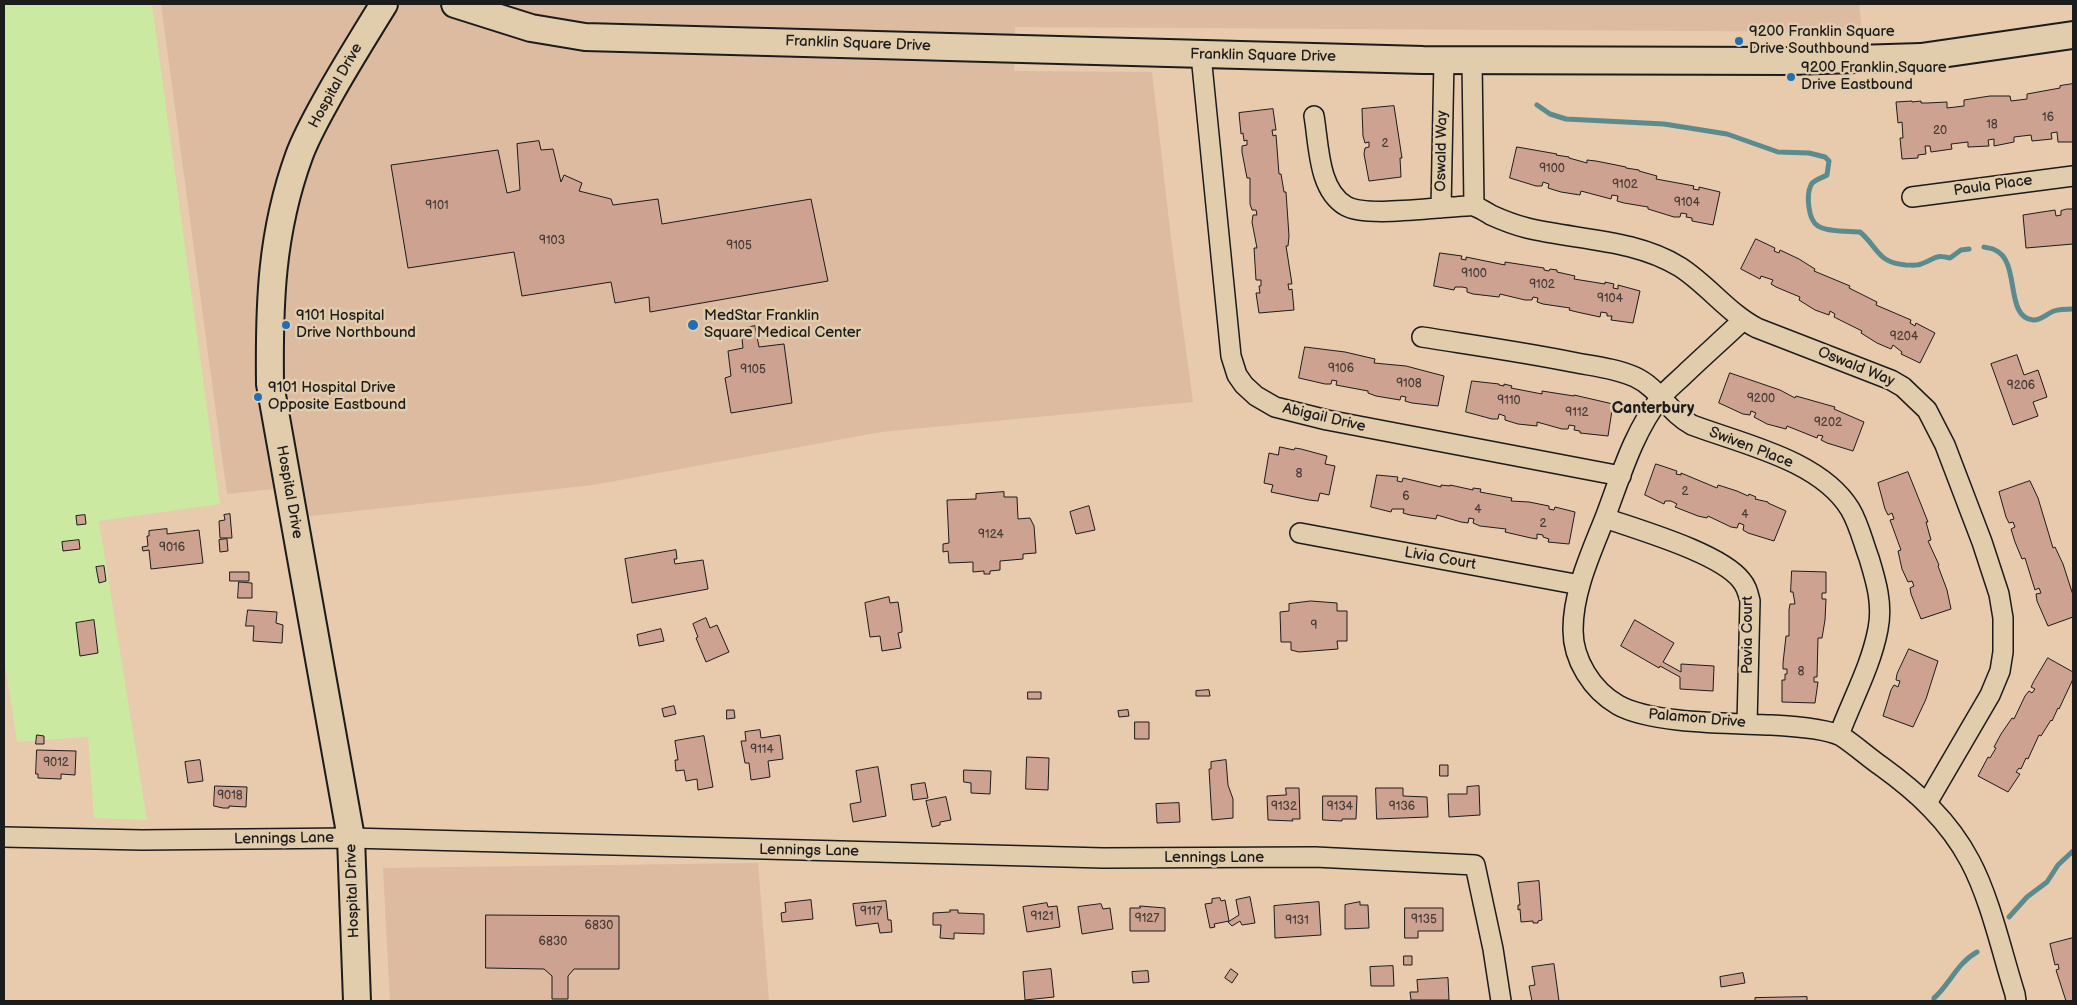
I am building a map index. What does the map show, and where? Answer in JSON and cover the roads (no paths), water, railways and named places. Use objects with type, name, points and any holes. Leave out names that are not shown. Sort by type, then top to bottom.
[{"type":"street","name":"Hospital Drive","points":[[357,1001],[351,838],[270,384],[269,322],[273,262],[280,220],[299,155],[317,116],[384,4]]},
{"type":"street","name":"Franklin Square Drive","points":[[455,4],[531,28],[585,37],[1472,61],[1898,59],[2004,47],[2073,36]]},
{"type":"street","name":"Abigail Drive","points":[[1201,55],[1231,356],[1237,375],[1244,385],[1256,396],[1275,407],[1327,420],[1621,476]]},
{"type":"street","name":"Oswald Way","points":[[1444,60],[1441,208],[1474,206],[1526,228],[1634,248],[1656,255],[1680,267],[1716,295],[1742,320],[1757,328],[1872,372],[1903,387],[1927,410],[1945,445],[1968,502],[1999,594],[2003,618],[2000,672],[1990,695],[1927,803]]},
{"type":"street","name":"Oswald Way","points":[[1472,61],[1474,206]]},
{"type":"street","points":[[1314,116],[1327,184],[1336,199],[1356,210],[1382,211],[1441,208]]},
{"type":"street","name":"Paula Place","points":[[1912,197],[2073,176]]},
{"type":"street","name":"Palamon Drive","points":[[1742,320],[1662,396],[1642,425],[1580,585],[1573,632],[1579,660],[1587,675],[1598,689],[1616,704],[1636,713],[1673,719],[1805,728],[1839,735],[1909,786],[1927,803],[1959,841],[1971,862],[1985,896],[2016,994],[2016,1001]]},
{"type":"street","name":"Swiven Place","points":[[1422,337],[1544,357],[1620,372],[1634,377],[1662,396],[1673,411],[1692,425],[1781,457],[1816,476],[1838,493],[1850,509],[1860,532],[1878,589],[1879,628],[1869,662],[1839,735]]},
{"type":"street","name":"Pavia Court","points":[[1605,518],[1710,557],[1740,578],[1747,588],[1750,601],[1747,724]]},
{"type":"street","name":"Livia Court","points":[[1300,534],[1580,585]]},
{"type":"street","name":"Lennings Lane","points":[[4,836],[142,840],[351,838],[1093,858],[1315,857],[1475,865],[1494,949],[1501,1001]]},
{"type":"waterway","points":[[1537,105],[1550,114],[1566,119],[1664,124],[1727,134],[1778,152],[1809,153],[1825,157],[1829,161],[1827,175],[1812,183],[1809,189],[1810,213],[1818,226],[1832,230],[1860,232],[1883,258],[1896,264],[1918,265],[1937,257],[1950,258],[1961,250],[1969,249]]},
{"type":"waterway","points":[[1984,247],[1994,249],[2003,256],[2008,265],[2018,309],[2024,317],[2036,320],[2054,311],[2073,309]]},
{"type":"waterway","points":[[2009,917],[2027,897],[2047,882],[2058,865],[2073,851]]},
{"type":"waterway","points":[[1934,1001],[1934,998],[1964,962],[1977,952]]},
{"type":"place","name":"9200 Franklin Square Drive Southbound","points":[[1739,41]]},
{"type":"place","name":"9200 Franklin Square Drive Eastbound","points":[[1791,77]]},
{"type":"place","name":"9101 Hospital Drive Northbound","points":[[286,325]]},
{"type":"place","name":"MedStar Franklin Square Medical Center","points":[[693,325]]},
{"type":"place","name":"9101 Hospital Drive Opposite Eastbound","points":[[258,397]]},
{"type":"district","name":"Canterbury","points":[[1653,409]]}]
